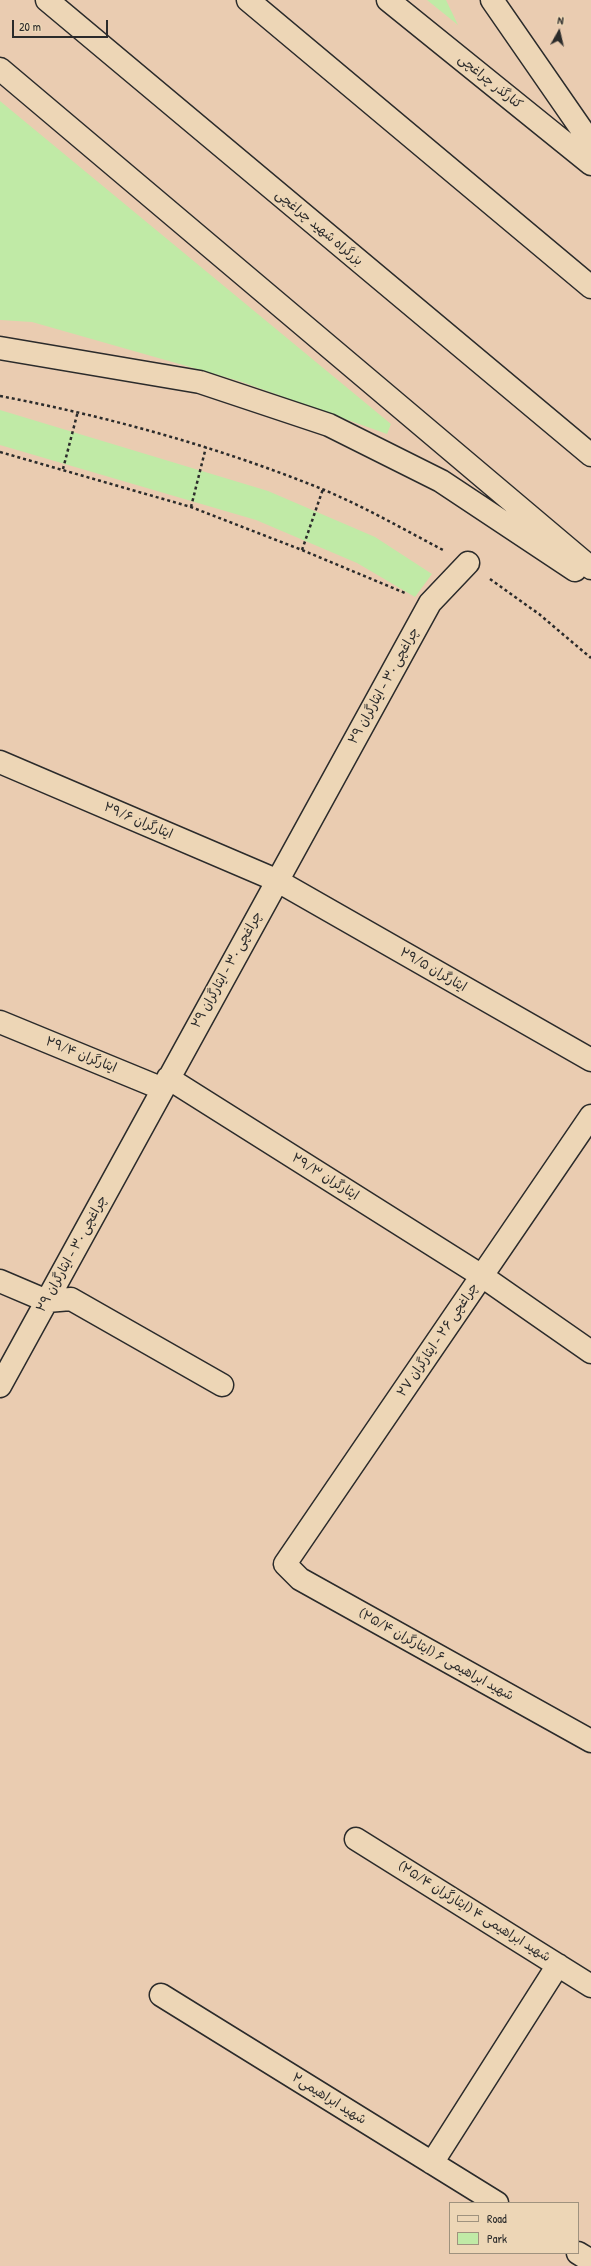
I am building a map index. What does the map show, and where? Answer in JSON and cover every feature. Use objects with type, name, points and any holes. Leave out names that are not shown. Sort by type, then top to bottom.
[{"type":"main road","name":"بزرگراه شهید چراغچی","points":[[47,0],[591,455]]},
{"type":"main road","points":[[248,0],[591,287]]},
{"type":"main road","name":"کنارگذر چراغچی","points":[[388,0],[591,164]]},
{"type":"main road","points":[[492,0],[591,143]]},
{"type":"main road","points":[[0,70],[591,568]]},
{"type":"main road","points":[[0,348],[200,382],[329,425],[441,481],[591,581]]},
{"type":"main road","name":"چراغچی ۳۰ - ایثارگران ۲۹","points":[[0,1386],[276,880],[430,603],[468,563]]},
{"type":"main road","name":"ایثارگران ۲۹/۶","points":[[0,762],[276,880]]},
{"type":"main road","name":"ایثارگران ۲۹/۵","points":[[276,880],[591,1060]]},
{"type":"main road","name":"ایثارگران ۲۹/۴","points":[[0,1022],[165,1083]]},
{"type":"main road","name":"ایثارگران ۲۹/۳","points":[[165,1083],[482,1276],[591,1352]]},
{"type":"main road","name":"چراغچی ۲۶ - ایثارگران ۲۷","points":[[285,1564],[591,1116]]},
{"type":"main road","points":[[0,1281],[47,1301],[71,1299],[222,1385]]},
{"type":"main road","name":"شهید ابراهیمی ۶ (ایثارگران ۲۵/۴)","points":[[285,1564],[300,1579],[591,1741]]},
{"type":"main road","name":"شهید ابراهیمی ۴ (ایثارگران ۲۵/۴)","points":[[356,1839],[591,1986]]},
{"type":"main road","points":[[432,2163],[558,1965]]},
{"type":"main road","name":"شهید ابراهیمی۲","points":[[161,1995],[495,2202]]},
{"type":"main road","points":[[579,2254],[591,2261]]},
{"type":"path","points":[[0,396],[78,411],[206,447],[323,489],[468,563],[539,614],[591,658]]},
{"type":"path","points":[[63,469],[78,411]]},
{"type":"path","points":[[191,507],[206,447]]},
{"type":"path","points":[[0,452],[191,507],[302,550],[430,603]]},
{"type":"path","points":[[302,550],[323,489]]},
{"type":"green space","points":[[427,0],[446,0],[458,25]]},
{"type":"green space","points":[[0,101],[391,424],[387,434],[239,381],[32,322],[0,320]]},
{"type":"green space","points":[[0,410],[268,491],[375,537],[432,574],[415,597],[357,563],[256,520],[0,445]]}]
